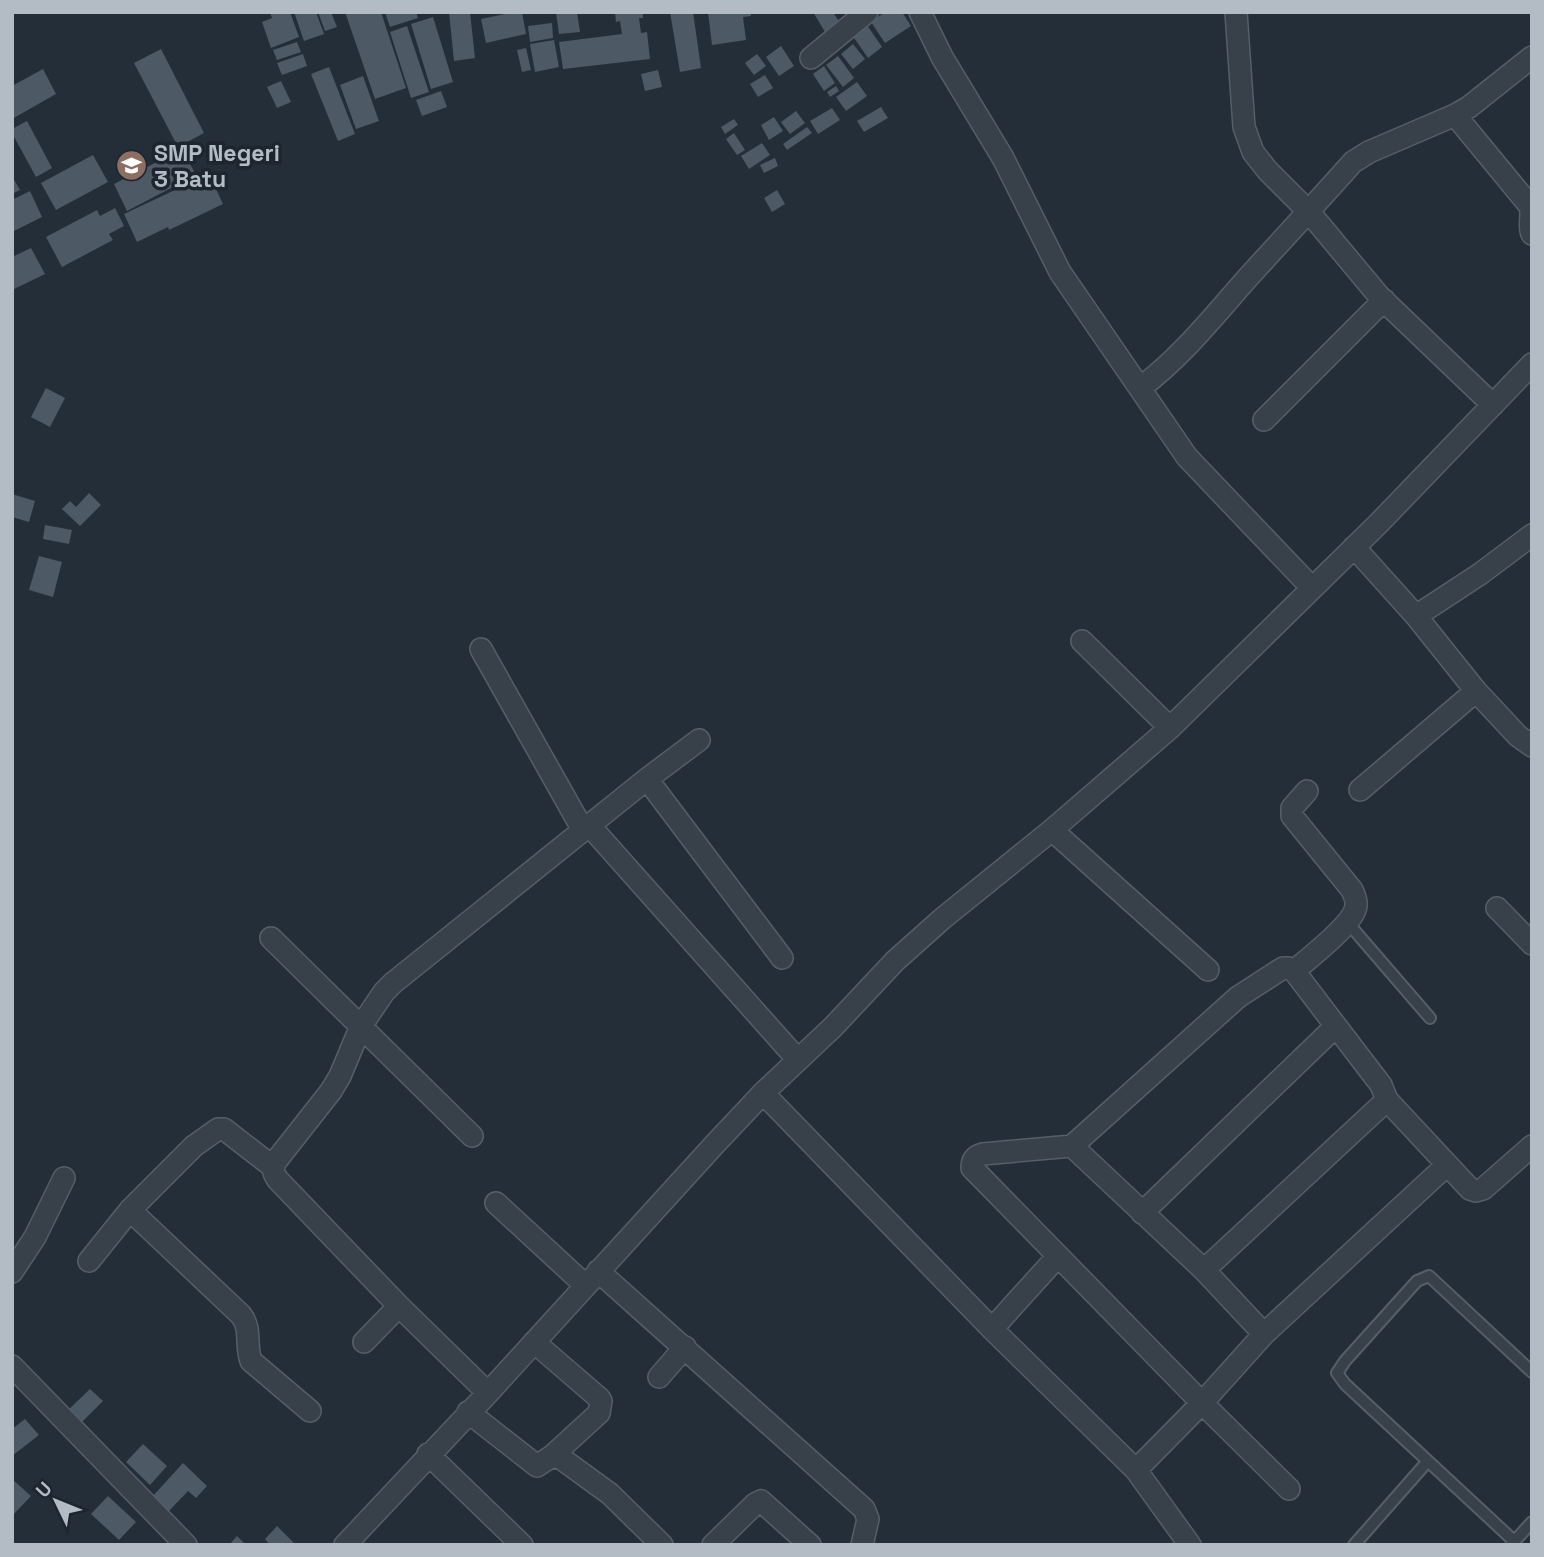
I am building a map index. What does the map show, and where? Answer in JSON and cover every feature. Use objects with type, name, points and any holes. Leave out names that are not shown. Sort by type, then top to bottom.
[{"type":"street","points":[[811,58],[867,12]]},
{"type":"street","points":[[920,12],[942,57],[1003,158],[1060,272],[1187,457],[1312,588]]},
{"type":"street","points":[[1236,12],[1244,127],[1253,152],[1309,212],[1384,300],[1493,405]]},
{"type":"street","points":[[1140,388],[1155,377],[1213,319],[1360,156],[1455,116],[1532,58]]},
{"type":"street","points":[[1455,116],[1530,206],[1532,234]]},
{"type":"street","points":[[1264,420],[1384,300]]},
{"type":"street","points":[[345,1545],[764,1093],[895,961],[1170,728],[1354,547],[1532,363]]},
{"type":"street","points":[[1416,617],[1532,535]]},
{"type":"street","points":[[1354,547],[1476,691],[1518,736],[1532,746]]},
{"type":"street","points":[[1082,641],[1170,728]]},
{"type":"street","points":[[481,649],[586,828],[798,1060]]},
{"type":"street","points":[[1360,790],[1476,691]]},
{"type":"street","points":[[488,1392],[399,1306],[278,1180],[273,1173],[273,1167],[335,1084],[361,1026],[384,992],[699,740]]},
{"type":"street","points":[[647,779],[782,958]]},
{"type":"street","points":[[1294,971],[1348,923],[1356,910],[1357,902],[1352,890],[1292,816],[1292,808],[1307,791]]},
{"type":"street","points":[[1052,830],[1208,970]]},
{"type":"street","points":[[1497,908],[1532,944]]},
{"type":"street","points":[[271,938],[472,1136]]},
{"type":"street","points":[[1289,1489],[972,1168],[972,1161],[983,1154],[1072,1146],[1238,997],[1283,968],[1294,971],[1381,1085],[1387,1100],[1470,1189],[1483,1189],[1532,1146]]},
{"type":"street","points":[[1142,1213],[1336,1026]]},
{"type":"street","points":[[764,1093],[992,1329],[1136,1470],[1190,1545]]},
{"type":"street","points":[[1204,1270],[1387,1100]]},
{"type":"street","points":[[89,1261],[130,1210],[194,1146],[218,1129],[224,1129],[273,1167]]},
{"type":"street","points":[[1072,1146],[1204,1270],[1264,1335]]},
{"type":"street","points":[[1136,1470],[1264,1335],[1447,1165]]},
{"type":"street","points":[[12,1272],[36,1237],[64,1178]]},
{"type":"street","points":[[496,1203],[685,1347],[864,1509],[868,1519],[862,1545]]},
{"type":"street","points":[[130,1210],[241,1315],[248,1329],[248,1354],[251,1361],[310,1411]]},
{"type":"street","points":[[992,1329],[1058,1256]]},
{"type":"street","points":[[364,1342],[399,1306]]},
{"type":"street","points":[[468,1412],[537,1466],[552,1456],[599,1413],[599,1398],[534,1342]]},
{"type":"street","points":[[659,1377],[685,1347]]},
{"type":"street","points":[[12,1366],[186,1545]]},
{"type":"street","points":[[428,1454],[522,1545]]},
{"type":"street","points":[[552,1456],[562,1459],[610,1494],[662,1545]]},
{"type":"street","points":[[713,1545],[761,1501],[810,1545]]},
{"type":"lane","points":[[1348,923],[1430,1018]]},
{"type":"lane","points":[[1532,1372],[1429,1276],[1417,1281],[1337,1373],[1345,1384],[1512,1543],[1532,1522]]},
{"type":"lane","points":[[1354,1545],[1428,1461]]},
{"type":"building","points":[[270,12],[290,12],[299,37],[271,48],[262,22],[272,18]]},
{"type":"building","points":[[294,12],[316,12],[324,34],[304,41]]},
{"type":"building","points":[[318,12],[331,12],[337,27],[325,31]]},
{"type":"building","points":[[345,12],[381,12],[406,88],[375,99]]},
{"type":"building","points":[[385,12],[416,12],[418,18],[390,27]]},
{"type":"building","points":[[449,12],[470,12],[475,58],[454,61]]},
{"type":"building","points":[[522,12],[526,34],[486,43],[481,19]]},
{"type":"building","points":[[556,12],[577,12],[580,32],[559,34]]},
{"type":"building","points":[[615,12],[643,12],[643,18],[639,18],[641,33],[647,32],[650,59],[563,69],[559,42],[622,34]]},
{"type":"building","points":[[670,12],[693,12],[701,68],[680,72]]},
{"type":"building","points":[[708,12],[751,12],[751,16],[743,17],[746,40],[712,45]]},
{"type":"building","points":[[813,12],[833,12],[843,28],[828,37]]},
{"type":"building","points":[[885,12],[902,12],[911,26],[885,43],[871,22]]},
{"type":"building","points":[[433,17],[453,82],[431,89],[411,24]]},
{"type":"building","points":[[552,23],[553,38],[530,42],[528,26]]},
{"type":"building","points":[[867,25],[882,47],[868,58],[852,35]]},
{"type":"building","points":[[407,26],[429,92],[411,98],[390,32]]},
{"type":"building","points":[[554,40],[559,67],[535,72],[530,44]]},
{"type":"building","points":[[297,42],[301,52],[277,60],[273,50]]},
{"type":"building","points":[[853,44],[865,59],[853,69],[841,54]]},
{"type":"building","points":[[781,46],[794,66],[779,76],[766,57]]},
{"type":"building","points":[[526,48],[531,70],[522,72],[517,50]]},
{"type":"building","points":[[161,49],[204,133],[178,147],[134,63]]},
{"type":"building","points":[[303,54],[307,66],[282,75],[277,63]]},
{"type":"building","points":[[757,54],[766,66],[754,75],[745,63]]},
{"type":"building","points":[[838,56],[854,78],[843,87],[826,65]]},
{"type":"building","points":[[824,66],[835,83],[824,91],[813,74]]},
{"type":"building","points":[[329,67],[355,134],[338,141],[311,74]]},
{"type":"building","points":[[43,69],[56,94],[12,119],[12,86]]},
{"type":"building","points":[[658,70],[662,87],[645,91],[641,74]]},
{"type":"building","points":[[765,75],[773,88],[758,97],[750,84]]},
{"type":"building","points":[[363,76],[379,121],[356,129],[340,85]]},
{"type":"building","points":[[281,81],[291,102],[277,108],[267,87]]},
{"type":"building","points":[[857,82],[867,96],[846,111],[836,97]]},
{"type":"building","points":[[836,86],[839,91],[830,97],[827,92]]},
{"type":"building","points":[[441,91],[447,107],[422,116],[416,100]]},
{"type":"building","points":[[881,107],[888,118],[864,132],[857,121]]},
{"type":"building","points":[[832,108],[840,120],[818,134],[810,121]]},
{"type":"building","points":[[796,111],[805,123],[790,134],[781,122]]},
{"type":"building","points":[[774,117],[783,131],[769,140],[761,125]]},
{"type":"building","points":[[734,119],[738,125],[725,134],[721,127]]},
{"type":"building","points":[[27,121],[52,168],[36,177],[12,133],[12,129]]},
{"type":"building","points":[[807,127],[812,133],[787,150],[783,144]]},
{"type":"building","points":[[734,133],[745,150],[737,155],[726,139]]},
{"type":"building","points":[[762,143],[770,155],[749,169],[741,156]]},
{"type":"building","points":[[182,149],[196,175],[127,211],[114,184]]},
{"type":"building","points":[[93,155],[108,182],[56,210],[41,183]]},
{"type":"building","points":[[775,158],[778,166],[764,173],[760,165]]},
{"type":"building","points":[[209,174],[223,204],[137,242],[124,214]]},
{"type":"building","points":[[12,176],[20,190],[12,194]]},
{"type":"building","points":[[777,190],[785,204],[772,212],[764,198]]},
{"type":"building","points":[[30,191],[42,217],[12,232],[12,200]]},
{"type":"building","points":[[115,208],[124,226],[109,234],[113,240],[62,267],[46,237],[97,210],[100,216]]},
{"type":"building","points":[[31,248],[45,274],[12,290],[12,257]]},
{"type":"building","points":[[46,388],[65,398],[50,427],[31,417]]},
{"type":"building","points":[[89,493],[101,505],[80,526],[62,509],[70,501],[76,507]]},
{"type":"building","points":[[12,494],[35,501],[29,522],[12,517]]},
{"type":"building","points":[[45,525],[72,530],[69,544],[43,539]]},
{"type":"building","points":[[39,556],[62,562],[53,597],[29,590]]},
{"type":"building","points":[[90,1389],[103,1401],[77,1427],[64,1414]]},
{"type":"building","points":[[25,1419],[39,1435],[12,1456],[12,1429]]},
{"type":"building","points":[[143,1444],[167,1466],[150,1485],[126,1462]]},
{"type":"building","points":[[183,1463],[207,1486],[196,1498],[188,1491],[168,1512],[152,1497]]},
{"type":"building","points":[[12,1479],[31,1496],[12,1516]]},
{"type":"building","points":[[108,1496],[136,1522],[119,1540],[91,1514]]},
{"type":"building","points":[[277,1526],[296,1545],[270,1545],[265,1539]]},
{"type":"building","points":[[237,1536],[246,1545],[229,1545]]},
{"type":"place","name":"SMP Negeri 3 Batu","points":[[131,166]]}]
